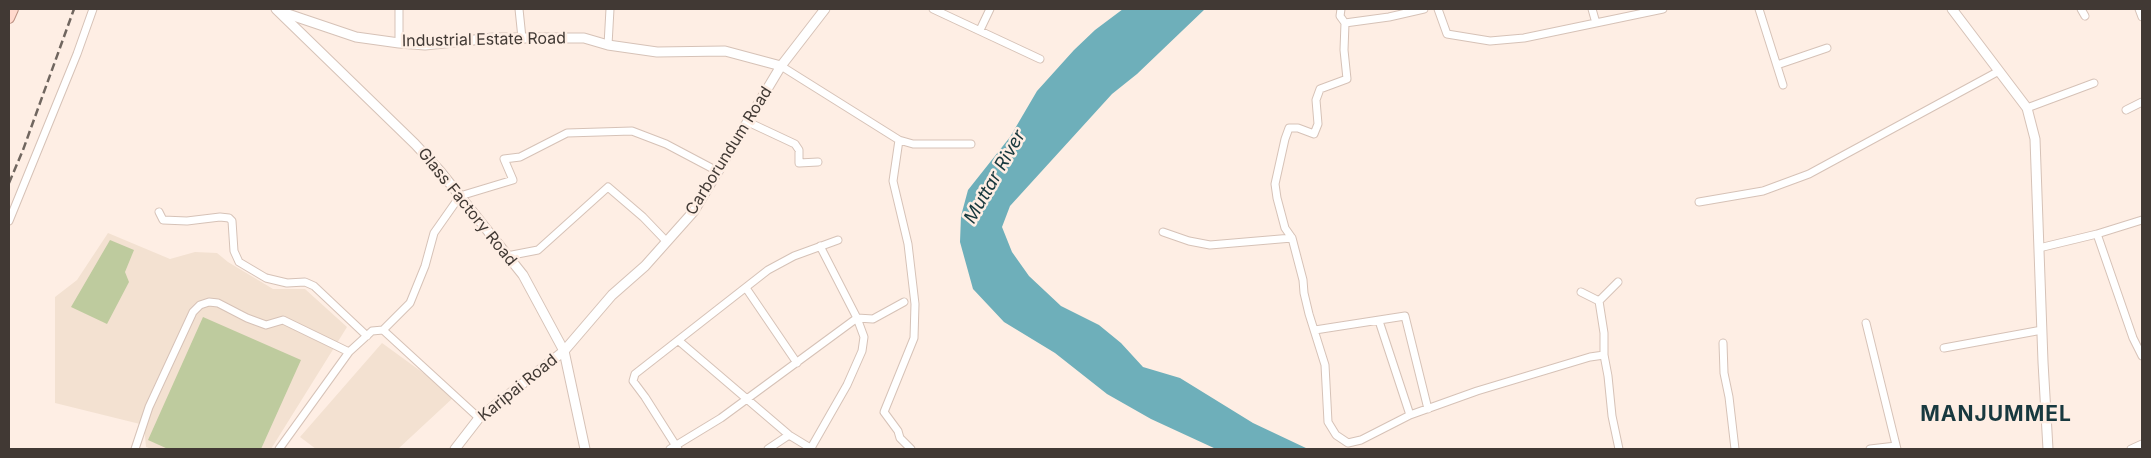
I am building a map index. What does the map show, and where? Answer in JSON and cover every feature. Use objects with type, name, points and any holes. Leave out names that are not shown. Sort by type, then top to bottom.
[{"type":"main road","points":[[9,18],[13,9]]},
{"type":"street","points":[[9,221],[77,54],[93,9]]},
{"type":"street","points":[[398,43],[399,9]]},
{"type":"street","points":[[519,9],[522,38]]},
{"type":"street","points":[[608,45],[610,9]]},
{"type":"street","name":"Carborundum Road","points":[[564,351],[612,295],[645,266],[694,211],[719,172],[780,66],[825,9]]},
{"type":"street","points":[[933,9],[1040,59]]},
{"type":"street","points":[[980,30],[990,9]]},
{"type":"street","points":[[1341,9],[1340,16],[1345,23],[1343,35],[1347,79],[1320,89],[1316,100],[1318,124],[1314,134],[1298,128],[1289,128],[1275,184],[1276,198],[1285,228],[1292,238],[1303,280],[1309,314],[1325,365],[1328,422],[1336,435],[1348,443],[1361,440],[1410,414],[1477,391],[1533,376],[1590,356],[1604,355]]},
{"type":"street","points":[[1345,23],[1389,17],[1424,9]]},
{"type":"street","points":[[1438,9],[1446,34],[1490,41],[1524,38],[1663,9]]},
{"type":"street","points":[[1592,9],[1596,23]]},
{"type":"street","points":[[1759,9],[1783,85]]},
{"type":"street","points":[[1952,9],[2027,108],[2035,139],[2048,449]]},
{"type":"street","points":[[2081,9],[2085,16]]},
{"type":"street","points":[[2139,9],[2142,17]]},
{"type":"street","name":"Industrial Estate Road","points":[[278,10],[356,37],[398,43],[425,45],[493,38],[584,38],[608,45],[657,52],[726,51],[780,66]]},
{"type":"street","name":"Glass Factory Road","points":[[278,10],[415,144],[460,196],[522,275],[564,351],[585,449]]},
{"type":"street","points":[[1776,65],[1827,48]]},
{"type":"street","points":[[780,66],[899,140],[913,144],[971,144]]},
{"type":"street","points":[[1699,202],[1763,191],[1809,174],[1999,71]]},
{"type":"street","points":[[2027,108],[2094,83]]},
{"type":"street","points":[[2126,110],[2142,102]]},
{"type":"street","points":[[748,122],[795,144],[799,150],[799,163],[818,162]]},
{"type":"street","points":[[279,449],[349,352],[372,331],[384,330],[410,303],[425,266],[434,233],[460,196],[513,180],[504,159],[520,157],[567,133],[632,131],[666,144],[719,172]]},
{"type":"street","points":[[899,140],[893,181],[908,244],[915,304],[914,338],[884,412],[900,438],[911,449]]},
{"type":"street","points":[[507,256],[538,250],[608,187],[643,217],[667,242]]},
{"type":"street","points":[[158,212],[163,220],[187,221],[220,217],[229,218],[232,222],[234,251],[239,262],[266,278],[286,282],[305,282],[314,286],[366,336]]},
{"type":"street","points":[[2039,248],[2097,234],[2142,220]]},
{"type":"street","points":[[1162,232],[1189,241],[1210,245],[1292,238]]},
{"type":"street","points":[[2097,234],[2133,338],[2142,356]]},
{"type":"street","points":[[838,240],[794,256],[768,270],[635,374],[632,381],[645,397],[674,448],[721,418],[857,318],[873,319],[904,302]]},
{"type":"street","points":[[679,341],[789,435],[811,449],[847,385],[862,351],[864,337],[857,318],[820,246]]},
{"type":"street","points":[[1599,301],[1618,282]]},
{"type":"street","points":[[746,288],[797,363]]},
{"type":"street","points":[[1581,292],[1599,301]]},
{"type":"street","points":[[1599,301],[1612,416],[1619,449]]},
{"type":"street","points":[[138,448],[149,407],[193,312],[200,305],[209,302],[218,303],[247,318],[266,325],[283,320],[349,352]]},
{"type":"street","points":[[1315,330],[1405,316],[1428,409]]},
{"type":"street","points":[[1379,321],[1410,414]]},
{"type":"street","points":[[1866,323],[1897,448],[1870,449]]},
{"type":"street","points":[[384,330],[479,418]]},
{"type":"street","points":[[1944,348],[2042,330]]},
{"type":"street","points":[[1723,343],[1724,372],[1735,449]]},
{"type":"street","name":"Karipai Road","points":[[455,449],[479,418],[564,351]]},
{"type":"street","points":[[768,449],[789,435]]},
{"type":"street","points":[[2131,449],[2142,444]]},
{"type":"shaded area","points":[[108,233],[170,259],[195,252],[217,253],[228,262],[273,289],[305,289],[347,327],[271,449],[152,449],[146,447],[144,425],[55,403],[55,297],[77,280]]},
{"type":"shaded area","points":[[382,343],[455,396],[398,449],[316,449],[300,437]]},
{"type":"green space","points":[[110,240],[134,250],[125,272],[129,282],[107,324],[71,307]]},
{"type":"green space","points":[[203,317],[301,360],[261,449],[168,449],[148,440]]},
{"type":"water","name":"Muttar River","points":[[1123,9],[1205,9],[1137,74],[1112,94],[1010,206],[1002,227],[1012,252],[1029,276],[1061,306],[1099,325],[1121,343],[1143,367],[1180,378],[1253,423],[1308,449],[1216,449],[1151,419],[1107,394],[1055,353],[1004,322],[973,289],[960,242],[961,216],[968,190],[1010,137],[1037,91],[1074,50],[1095,30]]},
{"type":"railway","points":[[9,183],[23,150],[74,9]]},
{"type":"district","name":"MANJUMMEL","points":[[1996,415]]}]
